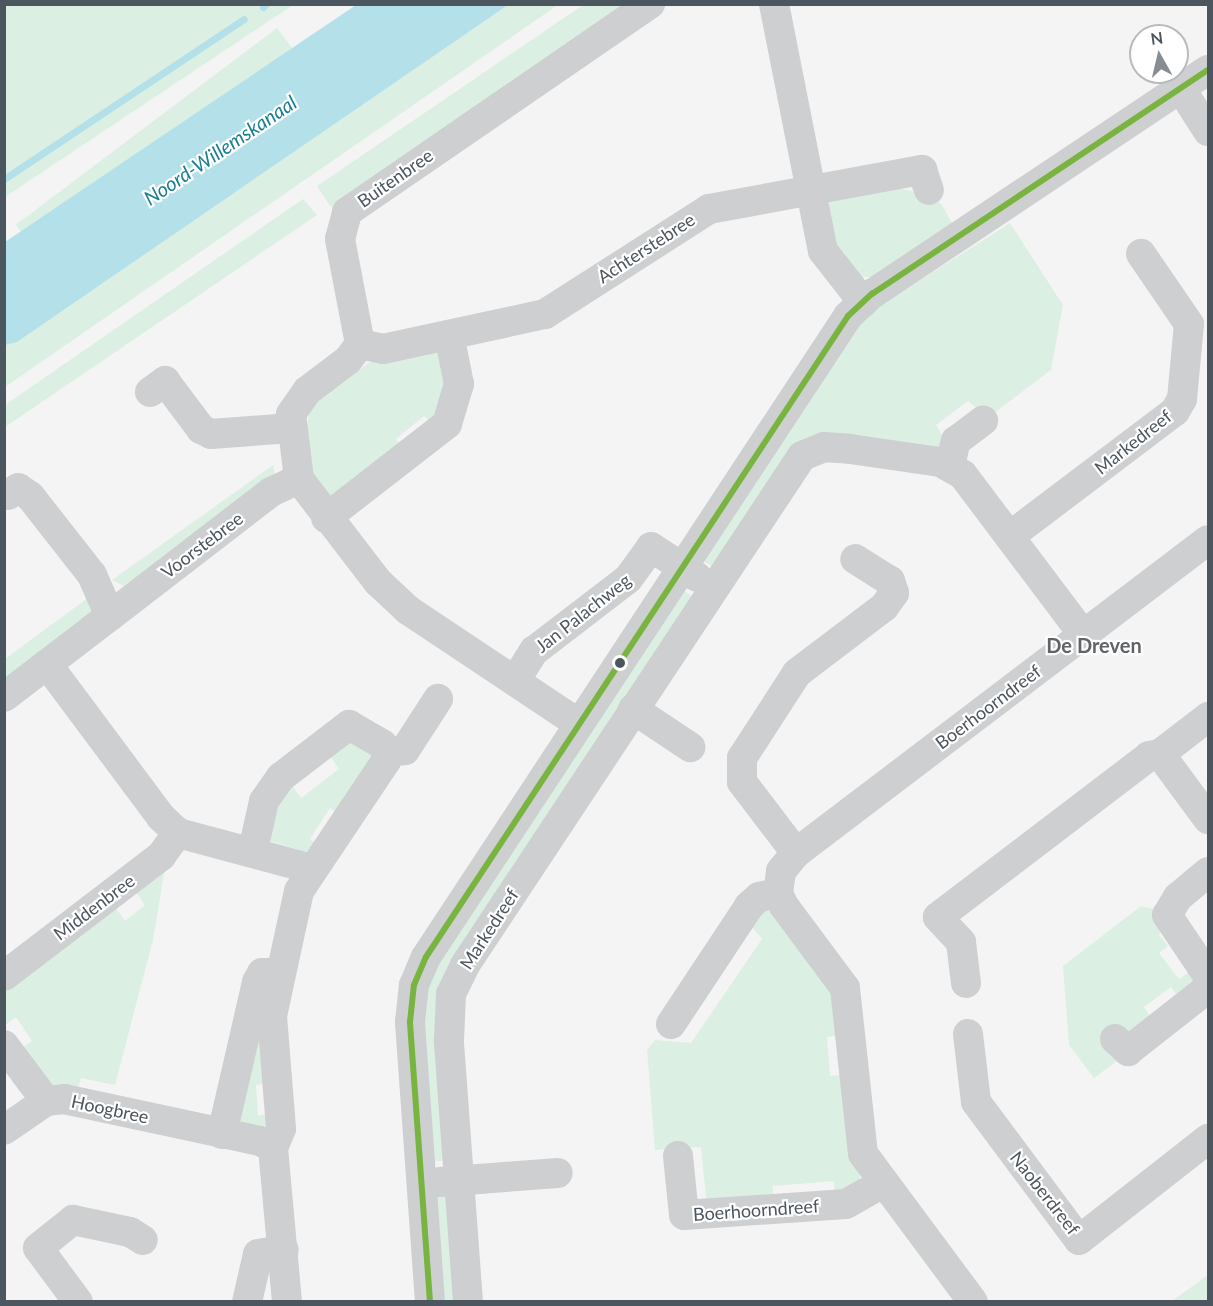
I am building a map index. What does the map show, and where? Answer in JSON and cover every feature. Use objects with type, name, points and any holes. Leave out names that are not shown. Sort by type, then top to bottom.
[{"type":"street","name":"Buitenbree","points":[[360,344],[340,239],[347,212],[650,4]]},
{"type":"street","points":[[774,4],[823,251],[863,302]]},
{"type":"street","points":[[430,1302],[410,1015],[418,971],[841,325],[863,302],[1209,70]]},
{"type":"street","points":[[1180,89],[1209,131]]},
{"type":"street","name":"Achterstebree","points":[[360,344],[383,349],[545,314],[698,213],[811,191],[933,175]]},
{"type":"street","name":"Markedreef","points":[[1010,536],[1175,411],[1182,399],[1189,324],[1141,254]]},
{"type":"street","points":[[326,518],[447,424],[459,384],[449,335]]},
{"type":"street","points":[[360,344],[348,360],[297,403],[291,428],[299,479],[326,518],[378,582],[408,610],[579,724]]},
{"type":"street","points":[[150,392],[165,381],[201,429],[212,434],[291,428]]},
{"type":"street","points":[[982,421],[956,441],[950,466],[963,475],[1083,634]]},
{"type":"street","name":"Markedreef","points":[[468,1302],[449,1041],[451,994],[465,965],[795,463],[810,450],[850,449],[950,466]]},
{"type":"street","name":"Voorstebree","points":[[4,697],[272,492],[299,479]]},
{"type":"street","points":[[8,495],[18,488],[30,496],[92,575],[110,616]]},
{"type":"street","name":"Boerhoorndreef","points":[[778,893],[781,871],[796,853],[1209,540]]},
{"type":"street","name":"Jan Palachweg","points":[[515,681],[534,651],[628,579],[651,547],[682,566]]},
{"type":"street","points":[[796,853],[742,782],[742,758],[797,674],[884,607],[894,593],[890,581],[855,559]]},
{"type":"street","points":[[682,566],[713,587]]},
{"type":"street","points":[[47,664],[161,817],[178,833],[253,850],[312,869]]},
{"type":"street","points":[[253,850],[270,790],[349,724],[387,752],[405,750],[438,699]]},
{"type":"street","points":[[633,709],[690,747]]},
{"type":"street","points":[[966,983],[961,942],[938,917],[1149,756],[1160,754],[1209,717]]},
{"type":"street","points":[[222,1134],[261,1015],[279,973],[299,891],[387,752]]},
{"type":"street","points":[[1160,754],[1209,819]]},
{"type":"street","name":"Middenbree","points":[[4,976],[161,856],[178,833]]},
{"type":"street","points":[[1209,872],[1178,897],[1167,915],[1209,976]]},
{"type":"street","points":[[671,1024],[749,906],[759,897],[778,893],[845,988],[863,1154],[881,1184],[973,1302]]},
{"type":"street","points":[[1115,1039],[1128,1051],[1209,988]]},
{"type":"street","points":[[261,1015],[281,1129],[273,1148],[287,1302]]},
{"type":"street","name":"Naoberdreef","points":[[968,1034],[976,1102],[1079,1240],[1209,1139]]},
{"type":"street","points":[[4,1045],[46,1101]]},
{"type":"street","name":"Hoogbree","points":[[4,1130],[46,1101],[64,1099],[260,1141],[273,1148]]},
{"type":"street","name":"Boerhoorndreef","points":[[678,1156],[684,1215],[846,1204],[881,1184]]},
{"type":"street","points":[[422,1182],[558,1173]]},
{"type":"street","points":[[78,1302],[38,1248],[74,1220],[130,1232],[143,1240]]},
{"type":"street","points":[[247,1302],[258,1254],[284,1250]]},
{"type":"green space","points":[[5,4],[293,4],[293,5],[5,197]]},
{"type":"green space","points":[[508,5],[558,5],[5,387],[4,345],[17,342]]},
{"type":"green space","points":[[583,5],[639,5],[338,211],[330,206],[317,186]]},
{"type":"green space","points":[[277,28],[292,48],[31,245],[16,225]]},
{"type":"green space","points":[[898,188],[930,195],[942,205],[953,225],[874,277],[862,277],[841,263],[826,208],[831,201]]},
{"type":"green space","points":[[303,199],[317,215],[5,427],[5,405]]},
{"type":"green space","points":[[1010,223],[1063,305],[1051,370],[997,411],[983,414],[968,401],[936,425],[946,441],[939,451],[842,435],[715,568],[702,560],[856,326],[872,311]]},
{"type":"green space","points":[[432,351],[443,355],[451,374],[435,426],[424,416],[396,439],[405,450],[336,500],[315,487],[306,437],[310,403],[373,360]]},
{"type":"green space","points":[[273,465],[275,476],[128,588],[112,580]]},
{"type":"green space","points":[[684,591],[695,598],[446,981],[448,1160],[431,1162],[422,1009],[432,971]]},
{"type":"green space","points":[[89,597],[93,614],[5,682],[5,659]]},
{"type":"green space","points":[[359,740],[376,756],[340,814],[330,808],[310,839],[320,846],[307,852],[270,841],[279,803],[291,784],[301,798],[339,769],[329,755],[347,742]]},
{"type":"green space","points":[[165,867],[153,940],[115,1085],[81,1078],[76,1094],[56,1089],[22,1048],[32,1041],[16,1017],[5,1025],[5,990],[115,907],[125,921],[145,905],[136,892]]},
{"type":"green space","points":[[1141,906],[1157,910],[1162,931],[1159,935],[1168,946],[1159,953],[1179,979],[1192,970],[1197,979],[1180,1000],[1171,987],[1144,1007],[1153,1021],[1121,1058],[1094,1078],[1069,1045],[1063,966]]},
{"type":"green space","points":[[761,907],[773,909],[834,988],[843,1035],[827,1037],[830,1076],[846,1075],[861,1185],[835,1197],[834,1181],[773,1186],[773,1201],[707,1207],[701,1147],[655,1150],[647,1050],[655,1040],[691,1043],[762,939],[750,925]]},
{"type":"green space","points":[[258,1028],[268,1082],[256,1085],[258,1115],[269,1115],[268,1128],[259,1131],[235,1119]]},
{"type":"green space","points":[[443,1194],[453,1200],[459,1301],[441,1301],[432,1197]]},
{"type":"green space","points":[[1208,1275],[1208,1301],[1172,1301]]},
{"type":"water","name":"Noord-Willemskanaal","points":[[356,5],[508,5],[17,342],[5,345],[5,242]]},
{"type":"waterway","points":[[263,7],[266,4]]},
{"type":"waterway","points":[[4,179],[244,19]]},
{"type":"transit line","points":[[430,1302],[410,1022],[414,985],[426,957],[848,316],[872,294],[1208,70]]},
{"type":"district","name":"De Dreven","points":[[1094,645]]}]
